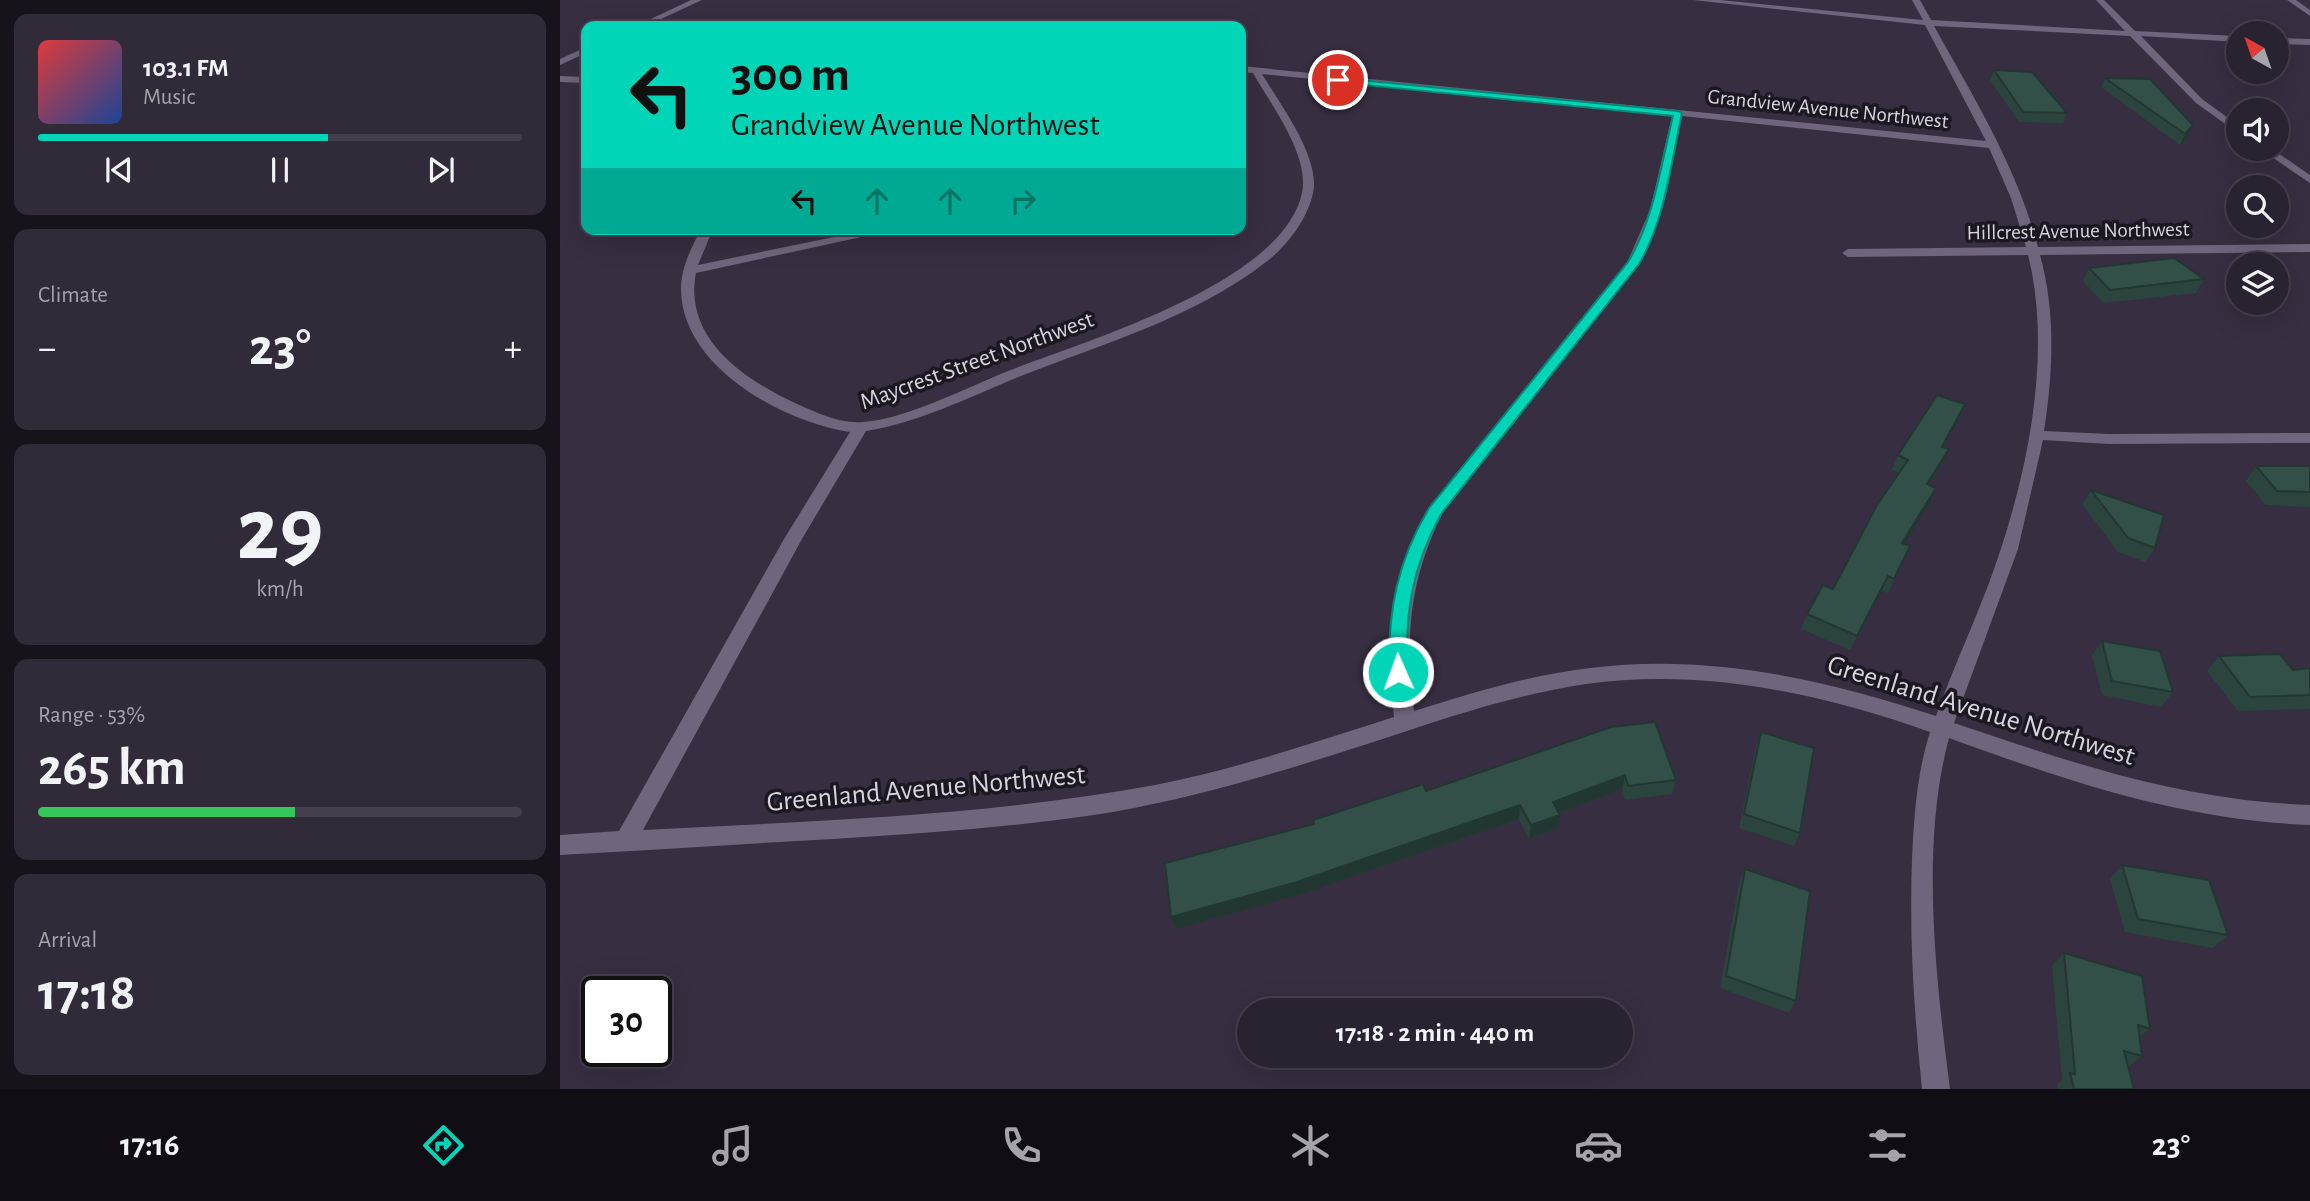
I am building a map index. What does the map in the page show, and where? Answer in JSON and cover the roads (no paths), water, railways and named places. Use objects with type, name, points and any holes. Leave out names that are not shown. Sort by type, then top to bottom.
[{"type":"street","points":[[651,21],[698,0]]},
{"type":"street","points":[[1697,0],[1928,23],[2226,38]]},
{"type":"street","points":[[1916,0],[1994,145],[2033,250],[2043,306],[2043,370],[2028,478],[2000,580],[1932,761],[1926,809],[1921,910],[1926,1005],[1936,1089]]},
{"type":"street","points":[[2101,0],[2199,101],[2226,121]]},
{"type":"street","points":[[2291,0],[2310,14]]},
{"type":"street","points":[[2289,41],[2310,42]]},
{"type":"street","points":[[560,62],[581,52]]},
{"type":"street","name":"Grandview Avenue Northwest","points":[[1246,70],[1994,145]]},
{"type":"street","name":"Maycrest Street Northwest","points":[[625,842],[793,539],[861,428],[913,414],[1191,303],[1248,270],[1289,232],[1302,210],[1310,183],[1310,167],[1286,120],[1256,71]]},
{"type":"street","points":[[560,79],[581,80]]},
{"type":"street","points":[[1405,723],[1397,635],[1401,594],[1418,543],[1435,512],[1633,264],[1643,247],[1651,222],[1678,113]]},
{"type":"street","points":[[2282,161],[2310,180]]},
{"type":"street","points":[[703,235],[688,271],[687,306],[695,330],[714,357],[730,373],[757,391],[804,412],[848,427],[861,428]]},
{"type":"street","points":[[688,271],[863,235]]},
{"type":"street","name":"Hillcrest Avenue Northwest","points":[[1847,253],[2310,248]]},
{"type":"street","points":[[2035,435],[2109,439],[2310,438]]},
{"type":"street","name":"Greenland Avenue Northwest","points":[[560,845],[975,820],[1092,806],[1228,777],[1303,757],[1495,696],[1575,678],[1624,673],[1689,672],[1766,681],[1846,696],[1943,726],[2048,765],[2139,792],[2210,806],[2310,815]]}]
